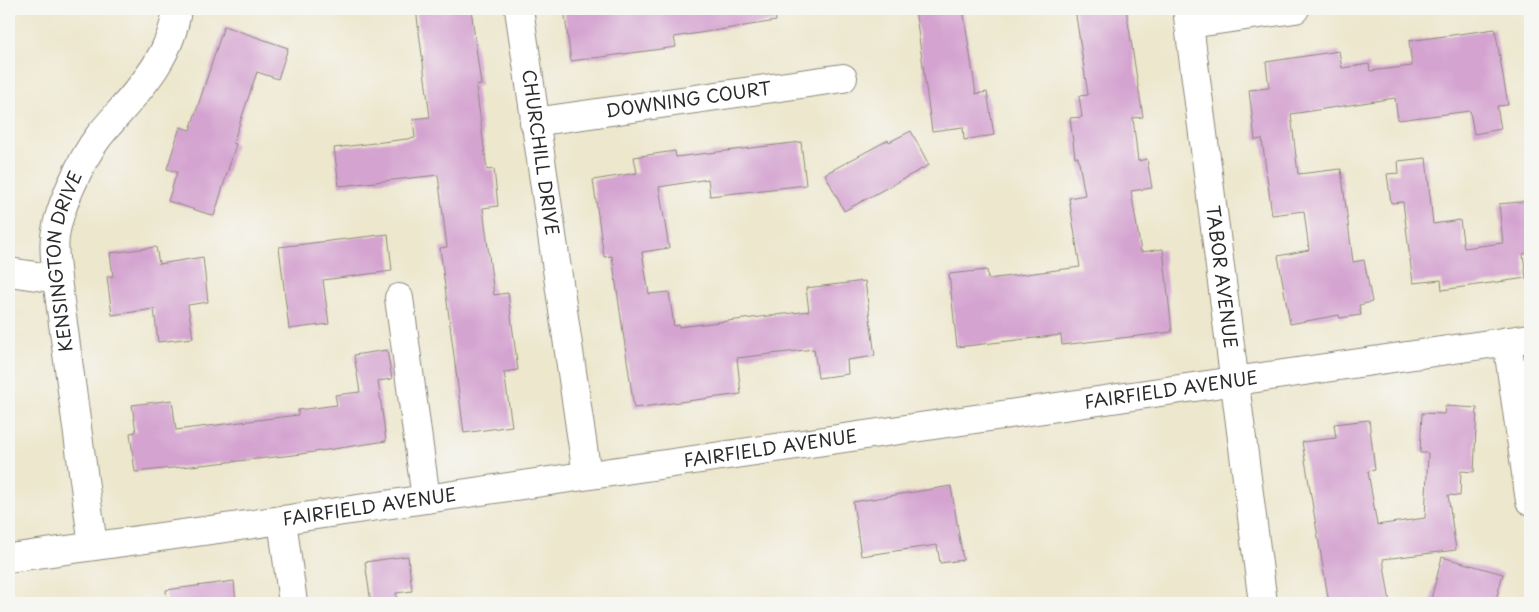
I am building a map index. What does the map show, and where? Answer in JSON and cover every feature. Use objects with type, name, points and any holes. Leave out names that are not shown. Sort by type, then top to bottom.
[{"type":"street","name":"KENSINGTON DRIVE","points":[[93,546],[57,279],[55,237],[63,204],[98,138],[152,74],[169,46],[177,9]]},
{"type":"street","name":"CHURCHILL DRIVE","points":[[519,9],[587,475]]},
{"type":"street","points":[[1188,17],[1295,9]]},
{"type":"street","name":"TABOR AVENUE","points":[[1188,17],[1233,381],[1263,603]]},
{"type":"street","name":"DOWNING COURT","points":[[534,122],[843,78]]},
{"type":"street","points":[[9,272],[57,279]]},
{"type":"street","points":[[399,298],[426,499]]},
{"type":"street","points":[[1519,340],[1530,501]]},
{"type":"street","name":"FAIRFIELD AVENUE","points":[[9,558],[1519,340]]},
{"type":"street","points":[[282,520],[293,603]]},
{"type":"building","points":[[416,9],[471,9],[481,85],[476,86],[487,170],[494,169],[498,206],[483,208],[494,295],[508,293],[518,370],[504,372],[512,426],[464,433],[440,248],[447,247],[438,175],[339,186],[334,148],[415,138],[413,119],[430,117]]},
{"type":"building","points":[[564,9],[775,9],[776,21],[674,37],[676,47],[571,61]]},
{"type":"building","points":[[915,9],[963,9],[976,94],[987,92],[994,135],[964,140],[963,127],[932,131]]},
{"type":"building","points":[[1075,9],[1126,9],[1143,117],[1133,118],[1138,161],[1147,159],[1152,188],[1131,191],[1141,252],[1163,249],[1172,332],[1062,345],[1061,335],[957,347],[949,274],[987,270],[988,279],[1080,267],[1069,198],[1085,195],[1078,157],[1075,157],[1070,118],[1082,117],[1079,96],[1088,95]]},
{"type":"building","points":[[224,26],[288,48],[278,79],[257,72],[233,143],[236,144],[214,216],[168,201],[177,172],[167,169],[180,127],[190,130]]},
{"type":"building","points":[[1495,29],[1508,105],[1497,106],[1501,129],[1474,134],[1470,111],[1398,120],[1395,98],[1291,114],[1298,174],[1341,169],[1353,262],[1364,260],[1372,302],[1359,305],[1361,315],[1340,318],[1339,315],[1290,324],[1278,256],[1309,250],[1304,211],[1272,215],[1262,139],[1255,140],[1249,90],[1269,88],[1266,62],[1339,51],[1342,68],[1369,64],[1370,71],[1412,66],[1409,41]]},
{"type":"building","points":[[911,131],[929,165],[844,211],[825,174],[888,140],[889,142]]},
{"type":"building","points":[[801,142],[806,185],[710,196],[708,179],[659,187],[669,248],[642,252],[649,294],[669,292],[674,326],[679,325],[679,327],[809,311],[806,288],[865,281],[875,356],[847,360],[848,374],[818,378],[814,349],[737,358],[741,394],[634,408],[612,256],[604,257],[593,180],[637,173],[634,157],[675,151],[676,157]]},
{"type":"building","points":[[1426,158],[1433,224],[1460,220],[1464,248],[1503,243],[1499,204],[1530,201],[1530,253],[1523,254],[1526,278],[1442,290],[1441,280],[1413,283],[1403,202],[1391,203],[1387,174],[1399,173],[1398,161]]},
{"type":"building","points":[[388,234],[392,271],[323,280],[329,324],[289,329],[279,247]]},
{"type":"building","points":[[156,247],[159,264],[203,257],[208,302],[188,305],[193,338],[158,342],[154,309],[112,315],[107,277],[113,276],[110,253]]},
{"type":"building","points":[[387,350],[392,379],[378,381],[386,441],[294,455],[135,472],[130,433],[136,432],[132,405],[172,400],[176,430],[298,415],[298,410],[337,405],[335,395],[360,392],[354,355]]},
{"type":"building","points":[[1445,406],[1477,408],[1474,472],[1461,471],[1460,496],[1448,495],[1456,550],[1383,559],[1390,603],[1329,603],[1302,442],[1336,438],[1334,424],[1369,420],[1375,470],[1368,471],[1377,525],[1425,518],[1428,453],[1420,453],[1422,413],[1444,414]]},
{"type":"building","points":[[951,486],[963,560],[940,563],[937,545],[861,556],[853,502]]},
{"type":"building","points":[[408,556],[412,591],[396,593],[397,603],[371,603],[365,562]]},
{"type":"building","points":[[1442,557],[1503,574],[1495,603],[1430,603]]},
{"type":"building","points":[[234,581],[236,603],[167,603],[166,590]]}]
